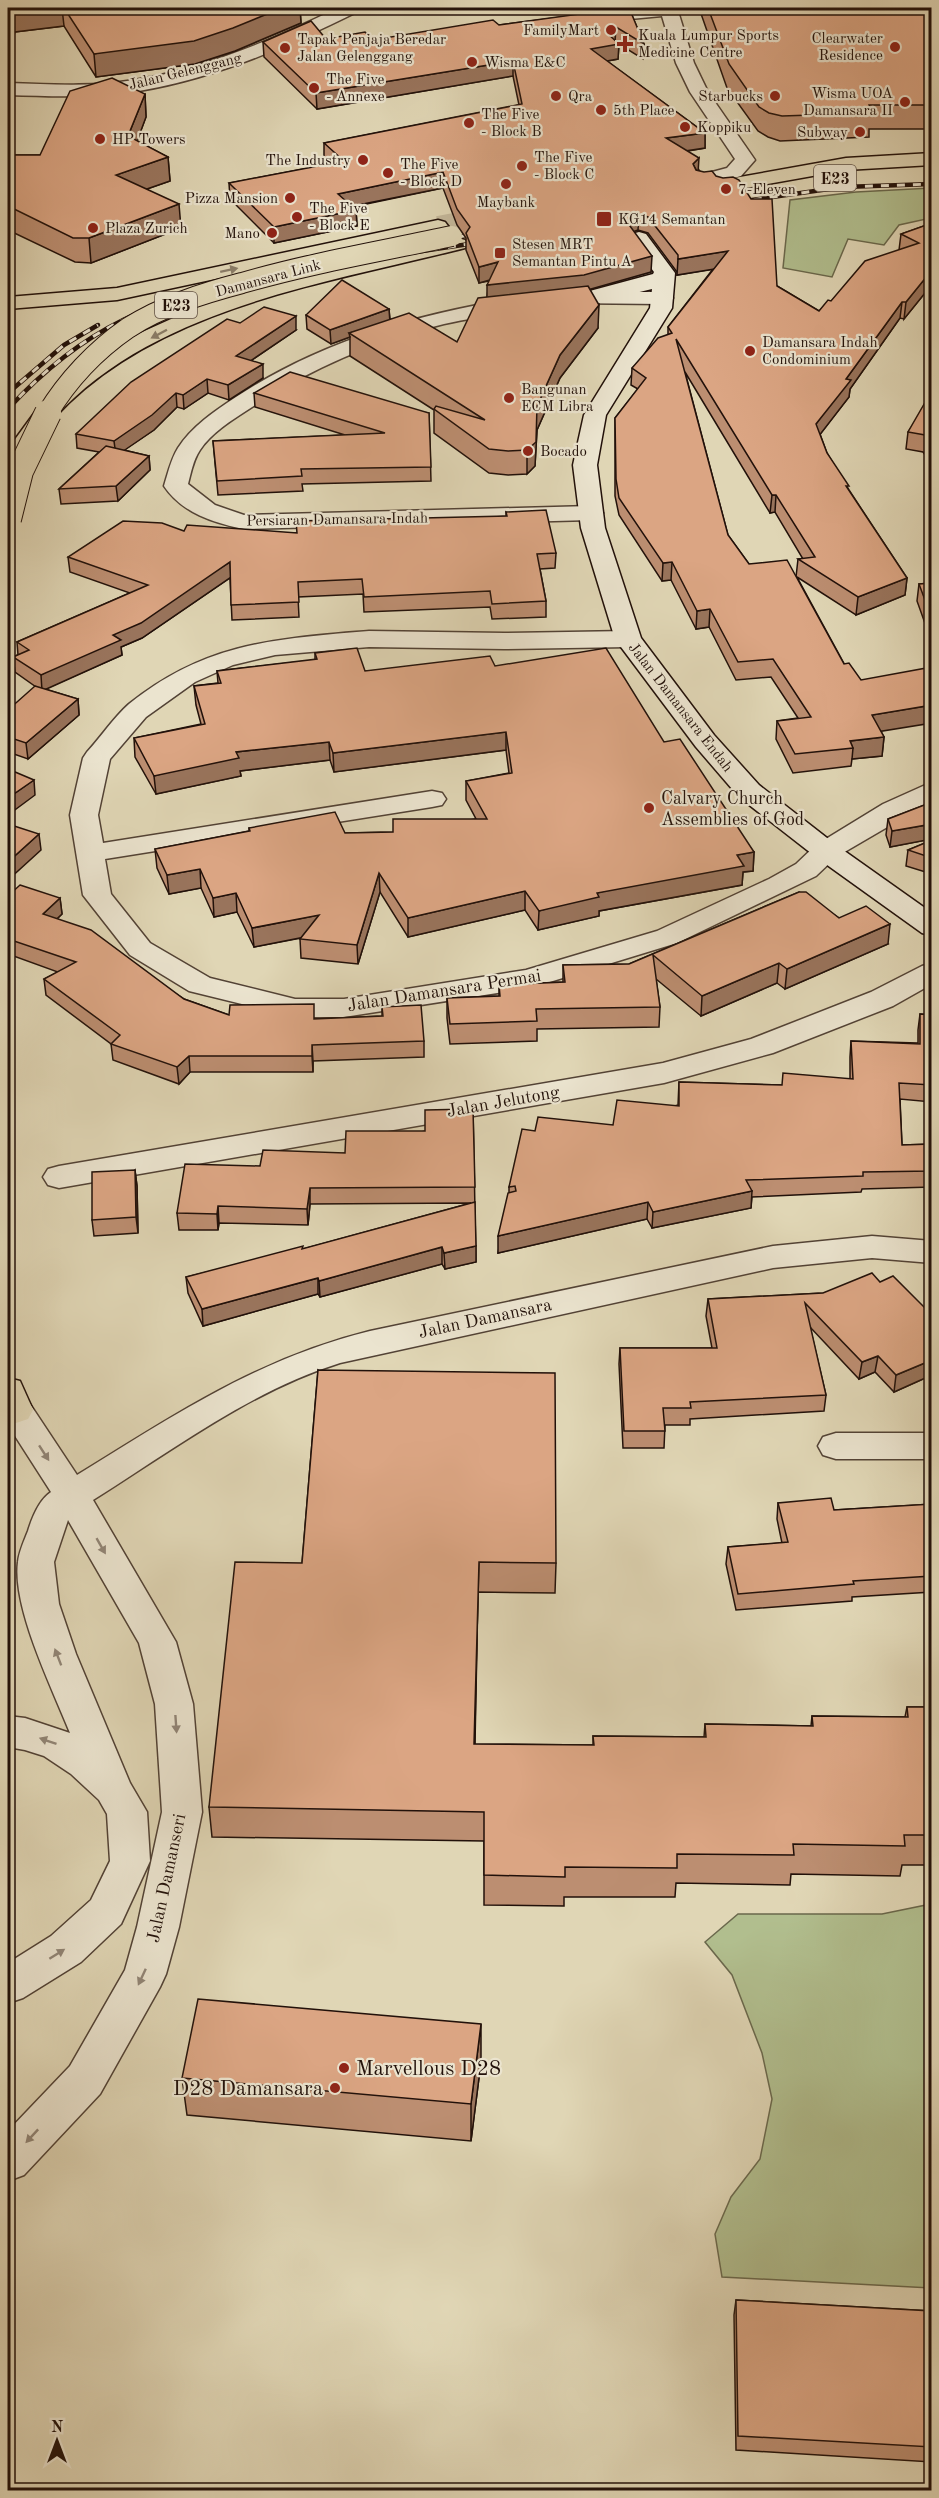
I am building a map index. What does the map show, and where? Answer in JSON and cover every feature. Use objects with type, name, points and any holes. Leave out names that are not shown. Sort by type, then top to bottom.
[{"type":"highway","name":"E23","points":[[722,187],[823,168],[883,160],[932,159]]},
{"type":"highway","name":"E23","points":[[722,187],[858,174],[932,170]]},
{"type":"highway","name":"E23","points":[[8,303],[117,294],[171,282],[449,235]]},
{"type":"highway","name":"Damansara Link","points":[[8,464],[27,436],[66,392],[108,362],[183,321],[217,306],[449,235]]},
{"type":"highway","name":"Damansara Link","points":[[8,519],[20,470],[41,426],[62,392],[109,342],[131,327],[182,302],[258,278],[449,235]]},
{"type":"highway","points":[[8,288],[96,287],[171,282]]},
{"type":"highway","points":[[8,319],[74,317],[137,310],[291,283]]},
{"type":"street","name":"Jalan Gelenggang","points":[[8,89],[102,89],[160,81],[235,61],[351,8]]},
{"type":"street","points":[[567,20],[669,9],[685,63],[699,92],[745,160],[722,187]]},
{"type":"street","points":[[639,238],[663,279]]},
{"type":"street","name":"Persiaran Damansara Indah","points":[[591,513],[244,522],[219,517],[208,512],[176,486],[182,463],[192,444],[264,387],[297,368],[368,338],[440,318],[546,301],[594,297],[663,279]]},
{"type":"street","name":"Jalan Damansara Endah","points":[[663,279],[661,308],[595,415],[585,465],[593,528],[628,639],[705,741],[749,791],[826,851],[932,927]]},
{"type":"street","name":"Jalan Damansara Permai","points":[[628,639],[504,641],[369,639],[274,647],[224,660],[186,676],[137,711],[97,758],[84,815],[97,895],[140,949],[200,984],[295,1008],[344,1008],[530,979],[667,937],[779,885],[806,870],[826,851],[893,810],[932,790]]},
{"type":"street","points":[[91,853],[432,800]]},
{"type":"street","name":"Jalan Jelutong","points":[[59,1177],[664,1073],[762,1046],[882,999],[932,972]]},
{"type":"street","name":"Jalan Damansara","points":[[113,1789],[57,1654],[40,1604],[36,1562],[49,1521],[57,1506],[72,1496],[220,1406],[278,1375],[332,1353],[773,1257],[872,1246],[932,1252]]},
{"type":"street","name":"Jalan Damanseri","points":[[8,2161],[85,2080],[145,1974],[158,1927],[182,1812],[174,1704],[157,1642],[72,1496],[12,1400]]},
{"type":"street","points":[[836,1446],[932,1446]]},
{"type":"street","points":[[8,1731],[26,1734],[58,1745],[86,1763],[113,1789],[127,1812],[130,1861],[106,1912],[66,1949],[8,1985]]},
{"type":"green space","points":[[931,188],[931,218],[899,225],[884,245],[848,239],[832,277],[783,268],[790,200],[856,192]]},
{"type":"green space","points":[[931,1904],[931,2288],[722,2277],[715,2234],[731,2197],[760,2159],[772,2099],[762,2053],[732,1975],[705,1942],[738,1914],[882,1914]]},
{"type":"building","points":[[8,8],[25,8],[12,9],[8,23]]},
{"type":"building","points":[[64,8],[282,8],[194,41],[94,54]]},
{"type":"building","points":[[631,8],[644,44],[616,27],[609,35],[619,44],[591,49],[705,133],[666,138],[699,158],[693,164],[696,170],[712,171],[716,176],[733,177],[739,180],[751,199],[772,199],[777,286],[819,311],[828,300],[831,301],[865,261],[919,243],[901,234],[932,223],[932,272],[906,302],[902,302],[846,379],[851,380],[816,424],[827,453],[849,486],[846,486],[907,578],[858,597],[798,559],[815,557],[776,495],[772,495],[676,339],[728,535],[749,564],[787,560],[844,664],[849,663],[861,680],[932,667],[932,705],[872,715],[884,737],[850,741],[853,748],[795,754],[777,721],[811,717],[773,659],[738,662],[710,609],[697,611],[672,562],[663,563],[619,498],[616,479],[615,418],[646,378],[632,368],[658,338],[672,333],[668,327],[728,251],[678,259],[678,255],[648,217],[639,214],[631,217],[627,222],[652,256],[584,275],[487,285],[498,262],[479,267],[466,233],[470,227],[457,209],[443,172],[338,194],[356,210],[274,227],[229,183],[344,161],[324,143],[522,104],[513,61],[316,93],[263,42],[311,21],[326,39],[365,32],[373,40],[493,20],[499,25],[587,13],[585,11]]},
{"type":"building","points":[[708,8],[932,8],[932,105],[869,105],[871,113],[782,116],[769,113],[759,107],[729,64]]},
{"type":"building","points":[[112,78],[145,94],[128,136],[168,157],[116,175],[179,204],[89,238],[73,238],[8,206],[8,155],[40,155],[70,91]]},
{"type":"building","points":[[342,280],[389,309],[330,330],[306,315]]},
{"type":"building","points":[[588,286],[599,305],[560,355],[537,406],[536,442],[527,450],[489,449],[434,409],[436,406],[485,420],[349,333],[409,313],[457,342],[478,298]]},
{"type":"building","points":[[264,307],[296,316],[236,356],[263,364],[228,385],[207,379],[183,395],[176,393],[152,415],[114,441],[76,434],[131,382],[227,319],[240,323]]},
{"type":"building","points":[[290,372],[429,413],[431,467],[301,469],[302,476],[217,481],[213,441],[385,433],[254,393]]},
{"type":"building","points":[[932,398],[932,444],[925,435],[908,432],[927,399]]},
{"type":"building","points":[[106,446],[149,456],[116,486],[59,489]]},
{"type":"building","points":[[546,510],[556,553],[537,554],[546,601],[492,604],[490,591],[364,597],[362,579],[298,582],[299,602],[231,605],[230,562],[141,623],[113,635],[121,640],[41,675],[13,657],[29,650],[17,642],[148,585],[68,557],[123,521],[162,523],[184,531],[187,525],[297,533],[296,521],[507,516],[506,512]]},
{"type":"building","points":[[932,583],[932,619],[919,584]]},
{"type":"building","points":[[357,648],[365,671],[490,656],[495,666],[606,648],[664,742],[680,739],[754,852],[737,855],[744,866],[597,893],[599,897],[539,911],[525,891],[408,918],[379,873],[357,945],[300,939],[319,915],[252,928],[236,893],[213,898],[200,869],[167,875],[155,849],[335,812],[345,833],[393,832],[393,819],[487,819],[466,781],[512,773],[506,732],[333,753],[329,742],[236,752],[239,758],[154,776],[134,738],[205,724],[194,686],[221,683],[217,671],[317,659],[315,653]]},
{"type":"building","points":[[35,686],[78,699],[26,743],[8,737],[8,710]]},
{"type":"building","points":[[8,769],[34,780],[8,798]]},
{"type":"building","points":[[932,802],[932,824],[892,831],[888,819]]},
{"type":"building","points":[[8,824],[39,834],[8,862]]},
{"type":"building","points":[[932,840],[932,858],[908,850]]},
{"type":"building","points":[[20,885],[60,898],[43,914],[91,930],[184,999],[229,1015],[230,1005],[314,1004],[314,1019],[383,1016],[382,1007],[421,1005],[424,1041],[312,1045],[312,1056],[189,1056],[177,1067],[111,1044],[120,1035],[44,979],[76,962],[8,939],[8,896]]},
{"type":"building","points":[[799,892],[806,892],[839,918],[866,906],[890,924],[787,969],[779,963],[702,996],[653,955],[660,1007],[536,1009],[537,1021],[450,1024],[447,998],[500,996],[499,985],[565,982],[563,965],[629,964]]},
{"type":"building","points":[[920,1014],[932,1015],[932,1085],[899,1083],[902,1145],[932,1144],[932,1171],[863,1172],[863,1176],[746,1180],[752,1191],[653,1212],[648,1202],[498,1236],[508,1193],[516,1191],[515,1186],[509,1187],[522,1129],[535,1131],[538,1117],[613,1125],[617,1100],[679,1106],[679,1082],[782,1085],[783,1073],[853,1079],[851,1041],[920,1044]]},
{"type":"building","points":[[473,1109],[475,1187],[310,1188],[307,1209],[218,1206],[217,1214],[177,1213],[185,1164],[260,1166],[263,1150],[345,1153],[346,1131],[425,1131],[425,1110]]},
{"type":"building","points":[[135,1170],[136,1217],[92,1220],[92,1172]]},
{"type":"building","points":[[475,1202],[476,1246],[444,1253],[442,1247],[319,1281],[318,1278],[202,1309],[186,1277],[303,1246],[302,1249]]},
{"type":"building","points":[[872,1273],[880,1282],[893,1276],[932,1315],[932,1360],[896,1375],[878,1356],[862,1362],[805,1303],[826,1395],[690,1402],[691,1408],[663,1408],[665,1431],[624,1431],[620,1348],[717,1348],[708,1299],[823,1293]]},
{"type":"building","points":[[318,1370],[555,1373],[556,1563],[479,1562],[474,1744],[594,1745],[593,1736],[706,1737],[705,1724],[813,1726],[812,1716],[908,1717],[907,1707],[932,1707],[932,1835],[904,1835],[905,1846],[793,1844],[794,1855],[677,1854],[677,1868],[565,1867],[565,1877],[484,1875],[484,1812],[209,1807],[235,1562],[302,1563]]},
{"type":"building","points":[[831,1498],[834,1510],[932,1504],[932,1576],[853,1581],[854,1584],[738,1594],[728,1547],[788,1542],[778,1503]]},
{"type":"building","points":[[198,1999],[481,2024],[471,2104],[182,2078]]},
{"type":"building","points":[[736,2300],[932,2311],[932,2447],[738,2436]]},
{"type":"tunnel","points":[[438,226],[501,214]]},
{"type":"railway","points":[[738,202],[843,187],[932,184]]},
{"type":"railway","points":[[413,244],[482,233]]},
{"type":"railway","points":[[8,409],[47,371],[76,348],[106,329],[146,310],[170,302],[284,275],[483,242]]},
{"type":"railway","points":[[8,393],[64,345],[98,325]]},
{"type":"place","name":"FamilyMart","points":[[611,30]]},
{"type":"place","name":"Kuala Lumpur Sports Medicine Centre","points":[[625,44]]},
{"type":"place","name":"Clearwater Residence","points":[[895,47]]},
{"type":"place","name":"Tapak Penjaja Beredar Jalan Gelenggang","points":[[285,48]]},
{"type":"place","name":"Wisma E&C","points":[[472,62]]},
{"type":"place","name":"The Five - Annexe","points":[[314,88]]},
{"type":"place","name":"Qra","points":[[556,96]]},
{"type":"place","name":"Starbucks","points":[[775,96]]},
{"type":"place","name":"Wisma UOA Damansara II","points":[[905,102]]},
{"type":"place","name":"5th Place","points":[[601,110]]},
{"type":"place","name":"The Five - Block B","points":[[469,123]]},
{"type":"place","name":"Koppiku","points":[[685,127]]},
{"type":"place","name":"Subway","points":[[860,132]]},
{"type":"place","name":"HP Towers","points":[[100,139]]},
{"type":"place","name":"The Industry","points":[[363,160]]},
{"type":"place","name":"The Five - Block C","points":[[522,166]]},
{"type":"place","name":"The Five - Block D","points":[[388,173]]},
{"type":"place","name":"Maybank","points":[[506,184]]},
{"type":"place","name":"7-Eleven","points":[[726,189]]},
{"type":"place","name":"Pizza Mansion","points":[[290,198]]},
{"type":"place","name":"The Five - Block E","points":[[297,217]]},
{"type":"place","name":"KG14 Semantan","points":[[604,219]]},
{"type":"place","name":"Plaza Zurich","points":[[93,228]]},
{"type":"place","name":"Mano","points":[[272,233]]},
{"type":"place","name":"Stesen MRT Semantan Pintu A","points":[[500,253]]},
{"type":"place","name":"Damansara Indah Condominium","points":[[750,351]]},
{"type":"place","name":"Bangunan ECM Libra","points":[[509,398]]},
{"type":"place","name":"Bocado","points":[[528,451]]},
{"type":"place","name":"Calvary Church Assemblies of God","points":[[649,808]]},
{"type":"place","name":"Marvellous D28","points":[[344,2068]]},
{"type":"place","name":"D28 Damansara","points":[[335,2088]]}]
